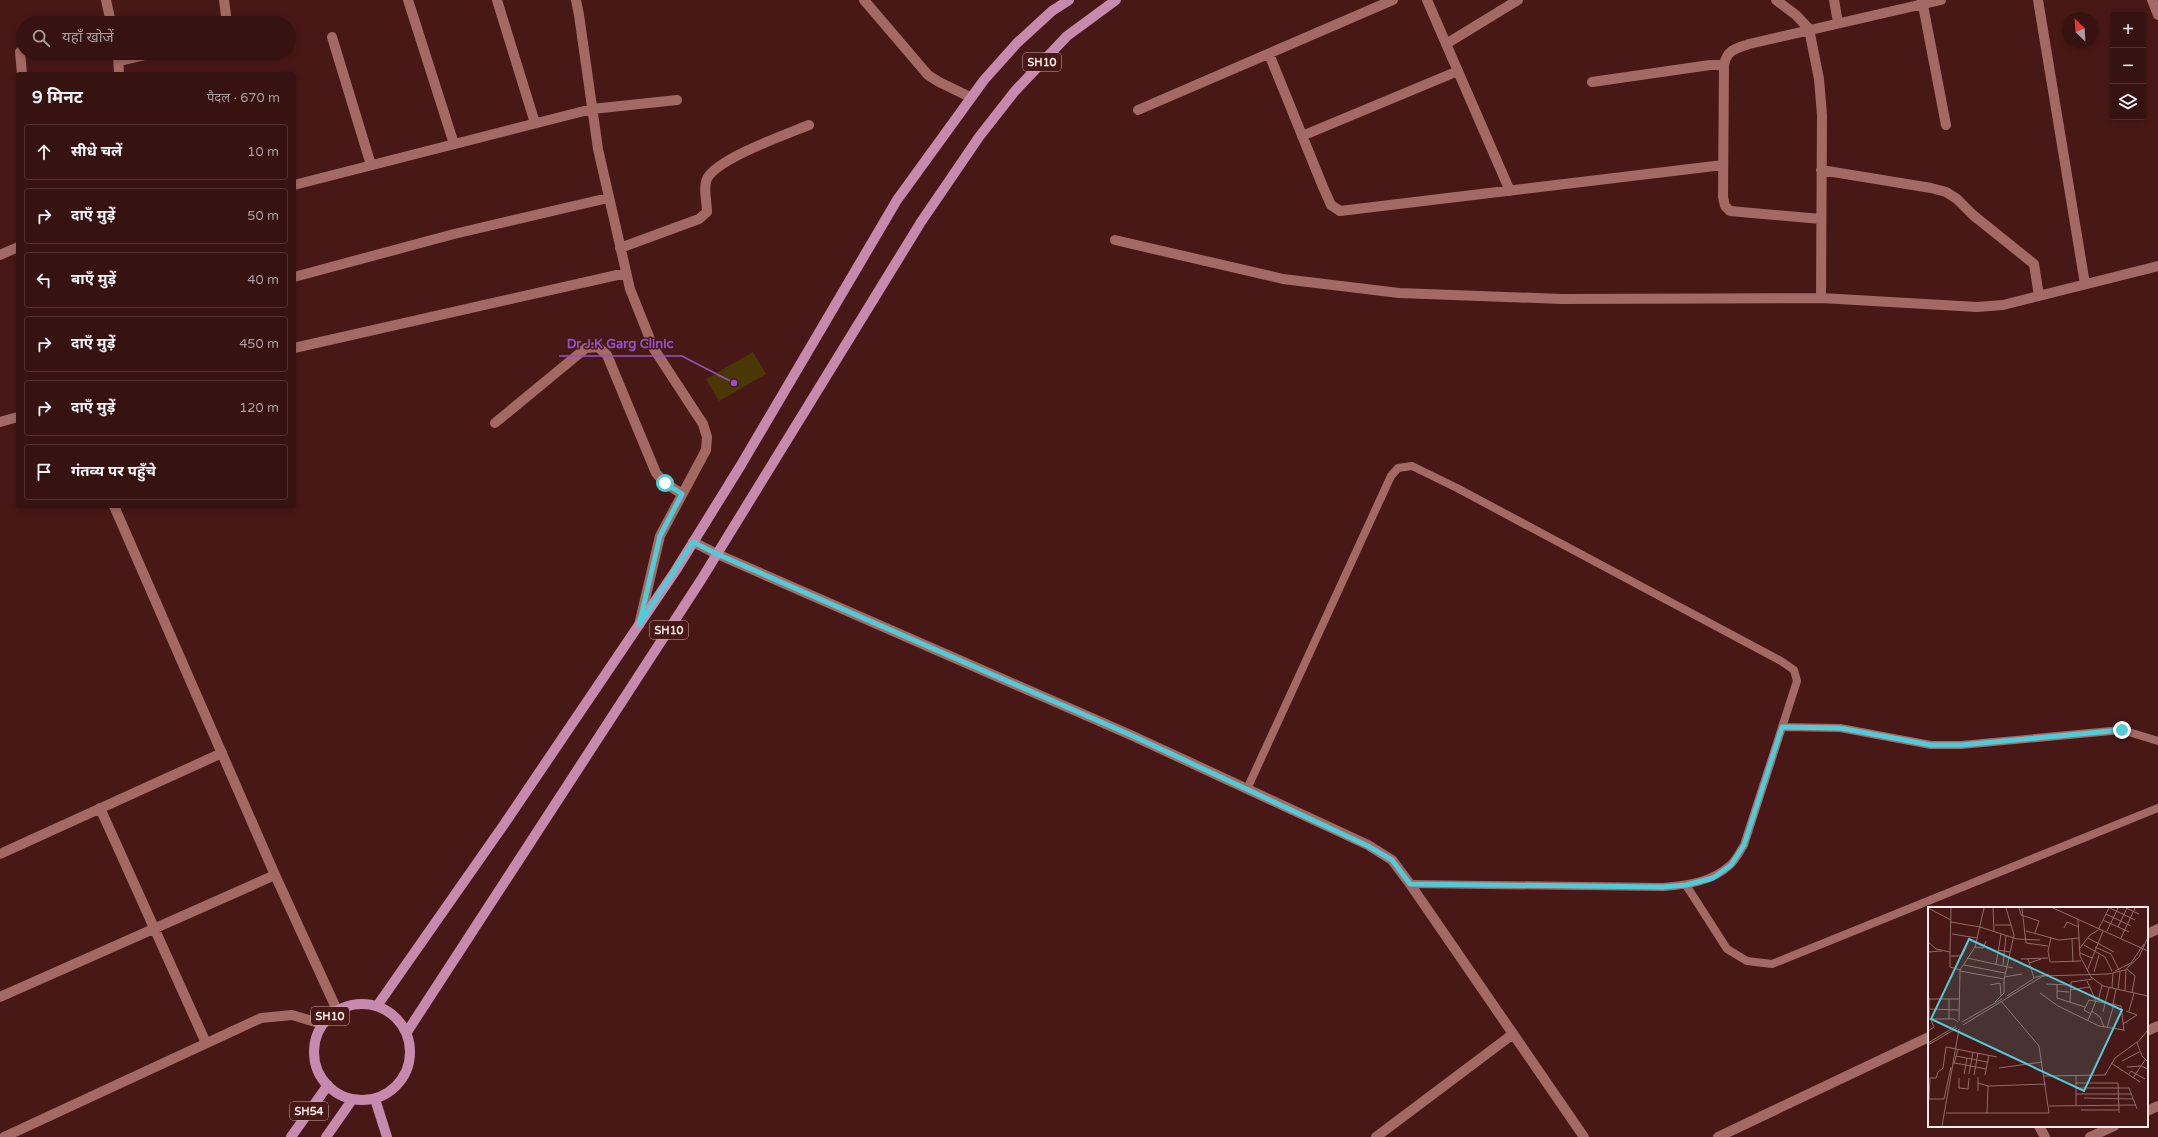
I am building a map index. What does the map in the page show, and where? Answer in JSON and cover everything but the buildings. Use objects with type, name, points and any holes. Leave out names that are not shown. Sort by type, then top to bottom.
[{"type":"main road","name":"SH10","points":[[377,1006],[505,824],[693,542],[741,465],[897,200],[970,97],[1017,43],[1052,11],[1069,0]]},
{"type":"main road","name":"SH10","points":[[407,1032],[717,554],[921,222],[979,137],[1015,91],[1067,36],[1116,0]]},
{"type":"main road","name":"SH10","points":[[356,1004],[377,1006],[394,1016],[407,1032],[411,1052],[406,1072],[394,1089],[375,1099],[352,1100],[334,1093],[321,1079],[314,1061],[314,1042],[322,1024],[337,1010],[356,1004]]},
{"type":"main road","name":"SH54","points":[[291,1137],[328,1085]]},
{"type":"main road","points":[[375,1099],[387,1137]]},
{"type":"main road","name":"SH54","points":[[326,1137],[352,1100]]},
{"type":"street","points":[[106,0],[109,16]]},
{"type":"street","points":[[224,0],[226,16]]},
{"type":"street","points":[[408,0],[454,144]]},
{"type":"street","points":[[497,0],[535,123]]},
{"type":"street","points":[[576,0],[592,109],[608,198],[630,289],[654,349],[703,424],[707,438],[706,450],[660,536],[639,625]]},
{"type":"street","points":[[864,0],[928,75],[970,97]]},
{"type":"street","points":[[1138,110],[1393,0]]},
{"type":"street","points":[[1427,0],[1510,191]]},
{"type":"street","points":[[1446,44],[1518,0]]},
{"type":"street","points":[[1776,0],[1796,15],[1809,29],[1819,79],[1822,115],[1821,298]]},
{"type":"street","points":[[1834,0],[1838,23]]},
{"type":"street","points":[[1821,219],[1730,210],[1725,206],[1723,197],[1722,165],[1724,65],[1726,55],[1735,48],[1809,29],[1923,2],[1941,0]]},
{"type":"street","points":[[2038,0],[2085,284]]},
{"type":"street","points":[[2152,0],[2158,14]]},
{"type":"street","points":[[1923,2],[1946,125]]},
{"type":"street","points":[[332,37],[371,165]]},
{"type":"street","points":[[1269,54],[1331,205],[1340,211],[1722,165]]},
{"type":"street","points":[[21,60],[22,72]]},
{"type":"street","points":[[119,60],[119,72]]},
{"type":"street","points":[[1592,82],[1710,65],[1724,65]]},
{"type":"street","points":[[1302,136],[1458,71]]},
{"type":"street","points":[[296,184],[592,109],[677,100]]},
{"type":"street","points":[[620,248],[699,219],[707,212],[706,181],[710,173],[723,162],[809,125]]},
{"type":"street","points":[[1821,170],[1931,188],[1946,192],[1958,199],[1973,215],[2034,264],[2039,296]]},
{"type":"street","points":[[296,276],[454,234],[608,198]]},
{"type":"street","points":[[1115,240],[1283,279],[1399,293],[1562,299],[1821,298],[1976,307],[2003,305],[2158,266]]},
{"type":"street","points":[[0,255],[16,248]]},
{"type":"street","points":[[296,348],[626,273]]},
{"type":"street","points":[[495,423],[586,348],[598,347],[607,355],[656,473],[665,483],[682,494]]},
{"type":"street","points":[[0,422],[16,418]]},
{"type":"street","points":[[115,508],[275,875],[337,1010]]},
{"type":"street","points":[[693,542],[717,554],[1133,736],[1368,846],[1392,860],[1584,1137]]},
{"type":"street","points":[[0,854],[222,753]]},
{"type":"street","points":[[100,808],[206,1043]]},
{"type":"street","points":[[0,997],[275,875]]},
{"type":"street","points":[[2148,934],[2158,929]]},
{"type":"street","points":[[4,1137],[261,1018],[292,1015],[322,1024]]},
{"type":"street","points":[[2148,1031],[2158,1026]]},
{"type":"street","points":[[1376,1137],[1513,1034]]},
{"type":"street","points":[[1718,1137],[1928,1037]]},
{"type":"street","points":[[2148,1111],[2158,1106]]},
{"type":"street","points":[[2040,1127],[2045,1137]]},
{"type":"street","points":[[2090,1137],[2112,1127]]},
{"type":"lane","points":[[1247,789],[1391,476],[1398,468],[1412,466],[1781,661],[1794,670],[1797,681],[1744,845],[1731,865],[1713,878],[1686,885],[1663,887],[1410,884]]},
{"type":"lane","points":[[1782,727],[1840,728],[1931,745],[1961,745],[2122,730],[2158,741]]},
{"type":"lane","points":[[1686,885],[1727,949],[1747,961],[1772,964],[2158,808]]},
{"type":"place","name":"Dr J.K Garg Clinic","points":[[734,383]]},
{"type":"route","points":[[665,483],[682,494],[660,536],[655,550],[639,625],[693,542],[717,554],[1133,736],[1368,846],[1392,860],[1410,884],[1663,887],[1686,885],[1713,878],[1731,865],[1744,845],[1782,727],[1840,728],[1931,745],[1961,745],[2122,730]]}]
